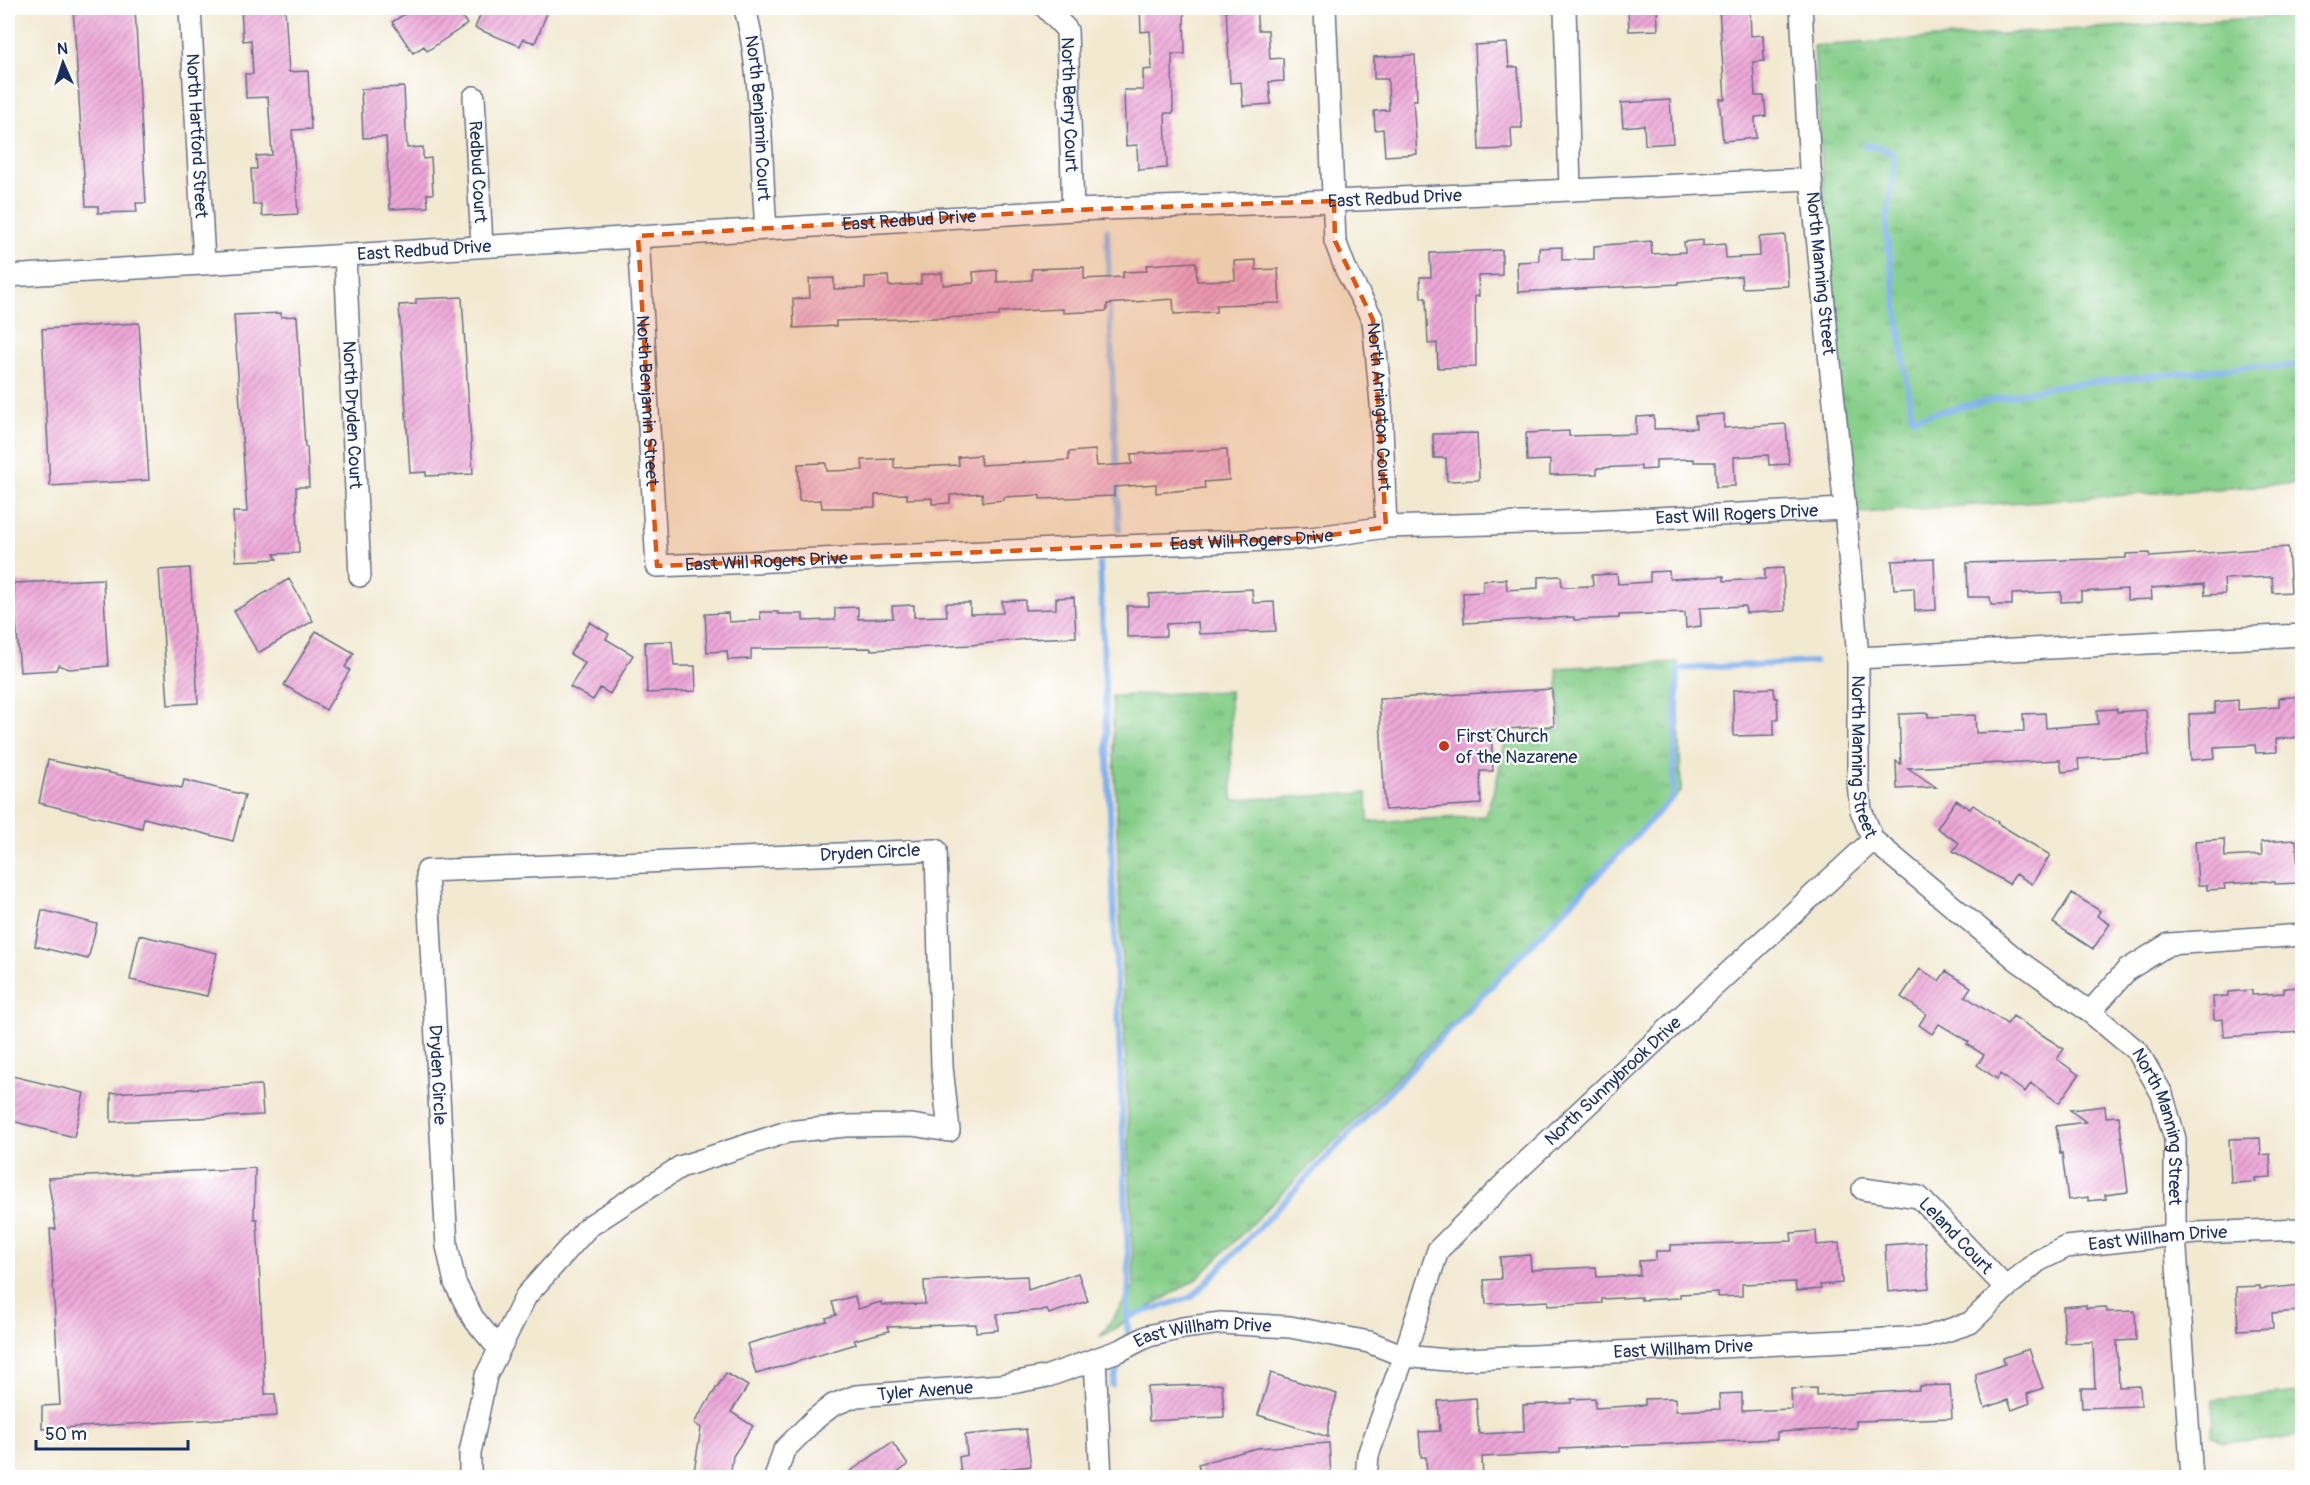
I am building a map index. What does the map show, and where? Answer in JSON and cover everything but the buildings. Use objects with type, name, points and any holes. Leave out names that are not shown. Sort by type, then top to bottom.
[{"type":"street","name":"North Hartford Street","points":[[190,8],[204,262]]},
{"type":"street","name":"North Benjamin Court","points":[[745,8],[752,36],[756,72],[766,228]]},
{"type":"street","name":"North Berry Court","points":[[1046,8],[1067,30],[1072,210]]},
{"type":"street","name":"North Arrington Court","points":[[1325,8],[1335,241],[1346,270],[1372,320],[1381,403],[1386,527]]},
{"type":"street","points":[[1565,8],[1570,190]]},
{"type":"street","name":"North Manning Street","points":[[1801,8],[1812,179],[1858,658],[1858,783],[1861,810],[1873,840],[2017,960],[2090,1012],[2138,1052],[2162,1094],[2175,1139],[2175,1236],[2192,1478]]},
{"type":"street","name":"Redbud Court","points":[[474,97],[482,246]]},
{"type":"street","name":"East Redbud Drive","points":[[8,276],[204,262],[1072,210],[1334,201],[1812,179]]},
{"type":"street","name":"North Benjamin Street","points":[[638,236],[657,566]]},
{"type":"street","name":"North Dryden Court","points":[[345,255],[360,576]]},
{"type":"street","name":"East Will Rogers Drive","points":[[657,566],[1311,538],[1386,527],[1845,509]]},
{"type":"street","points":[[1858,658],[2302,635]]},
{"type":"street","name":"North Sunnybrook Drive","points":[[1366,1478],[1368,1455],[1404,1356],[1438,1250],[1530,1158],[1873,840]]},
{"type":"street","name":"Dryden Circle","points":[[936,850],[942,1066],[949,1131],[901,1125],[845,1126],[787,1132],[680,1167],[588,1227],[526,1296],[499,1349],[473,1318],[455,1283],[447,1246],[427,871],[936,850]]},
{"type":"street","points":[[2090,1012],[2127,970],[2169,944],[2302,935]]},
{"type":"street","name":"Leland Court","points":[[1863,1189],[1919,1197],[2006,1288]]},
{"type":"street","name":"East Willham Drive","points":[[1048,1376],[1121,1350],[1148,1336],[1221,1323],[1290,1327],[1369,1342],[1404,1356],[1447,1360],[1927,1337],[1970,1323],[2038,1261],[2066,1247],[2175,1236],[2302,1229]]},
{"type":"street","points":[[470,1478],[470,1453],[486,1376],[499,1349]]},
{"type":"street","points":[[1095,1359],[1101,1478]]},
{"type":"street","name":"Tyler Avenue","points":[[775,1478],[784,1450],[833,1405],[856,1396],[1002,1385],[1048,1376]]},
{"type":"highlighted area","points":[[1334,201],[1335,241],[1373,320],[1386,527],[1311,538],[657,566],[638,236],[1073,210]]},
{"type":"green space","points":[[2271,8],[2302,8],[2302,483],[1845,514],[1814,46],[2271,17]]},
{"type":"green space","points":[[1678,662],[1681,792],[1198,1278],[1100,1337],[1134,1287],[1112,696],[1230,691],[1232,800],[1367,793],[1368,822],[1485,816],[1496,784],[1506,736],[1561,730],[1557,668]]},
{"type":"green space","points":[[2302,1392],[2302,1419],[2298,1436],[2272,1440],[2223,1442],[2212,1435],[2214,1400]]},
{"type":"waterway","points":[[1865,146],[1880,147],[1893,154],[1886,230],[1912,418],[2055,386],[2252,366],[2278,367],[2302,364]]},
{"type":"waterway","points":[[1107,230],[1109,283]]},
{"type":"waterway","points":[[1109,297],[1119,530]]},
{"type":"waterway","points":[[1100,564],[1129,1283],[1127,1317]]},
{"type":"waterway","points":[[1126,1341],[1127,1317],[1192,1297],[1673,797],[1678,669],[1814,662]]},
{"type":"waterway","points":[[1112,1385],[1122,1356]]},
{"type":"place","name":"First Church of the Nazarene","points":[[1444,746]]}]
